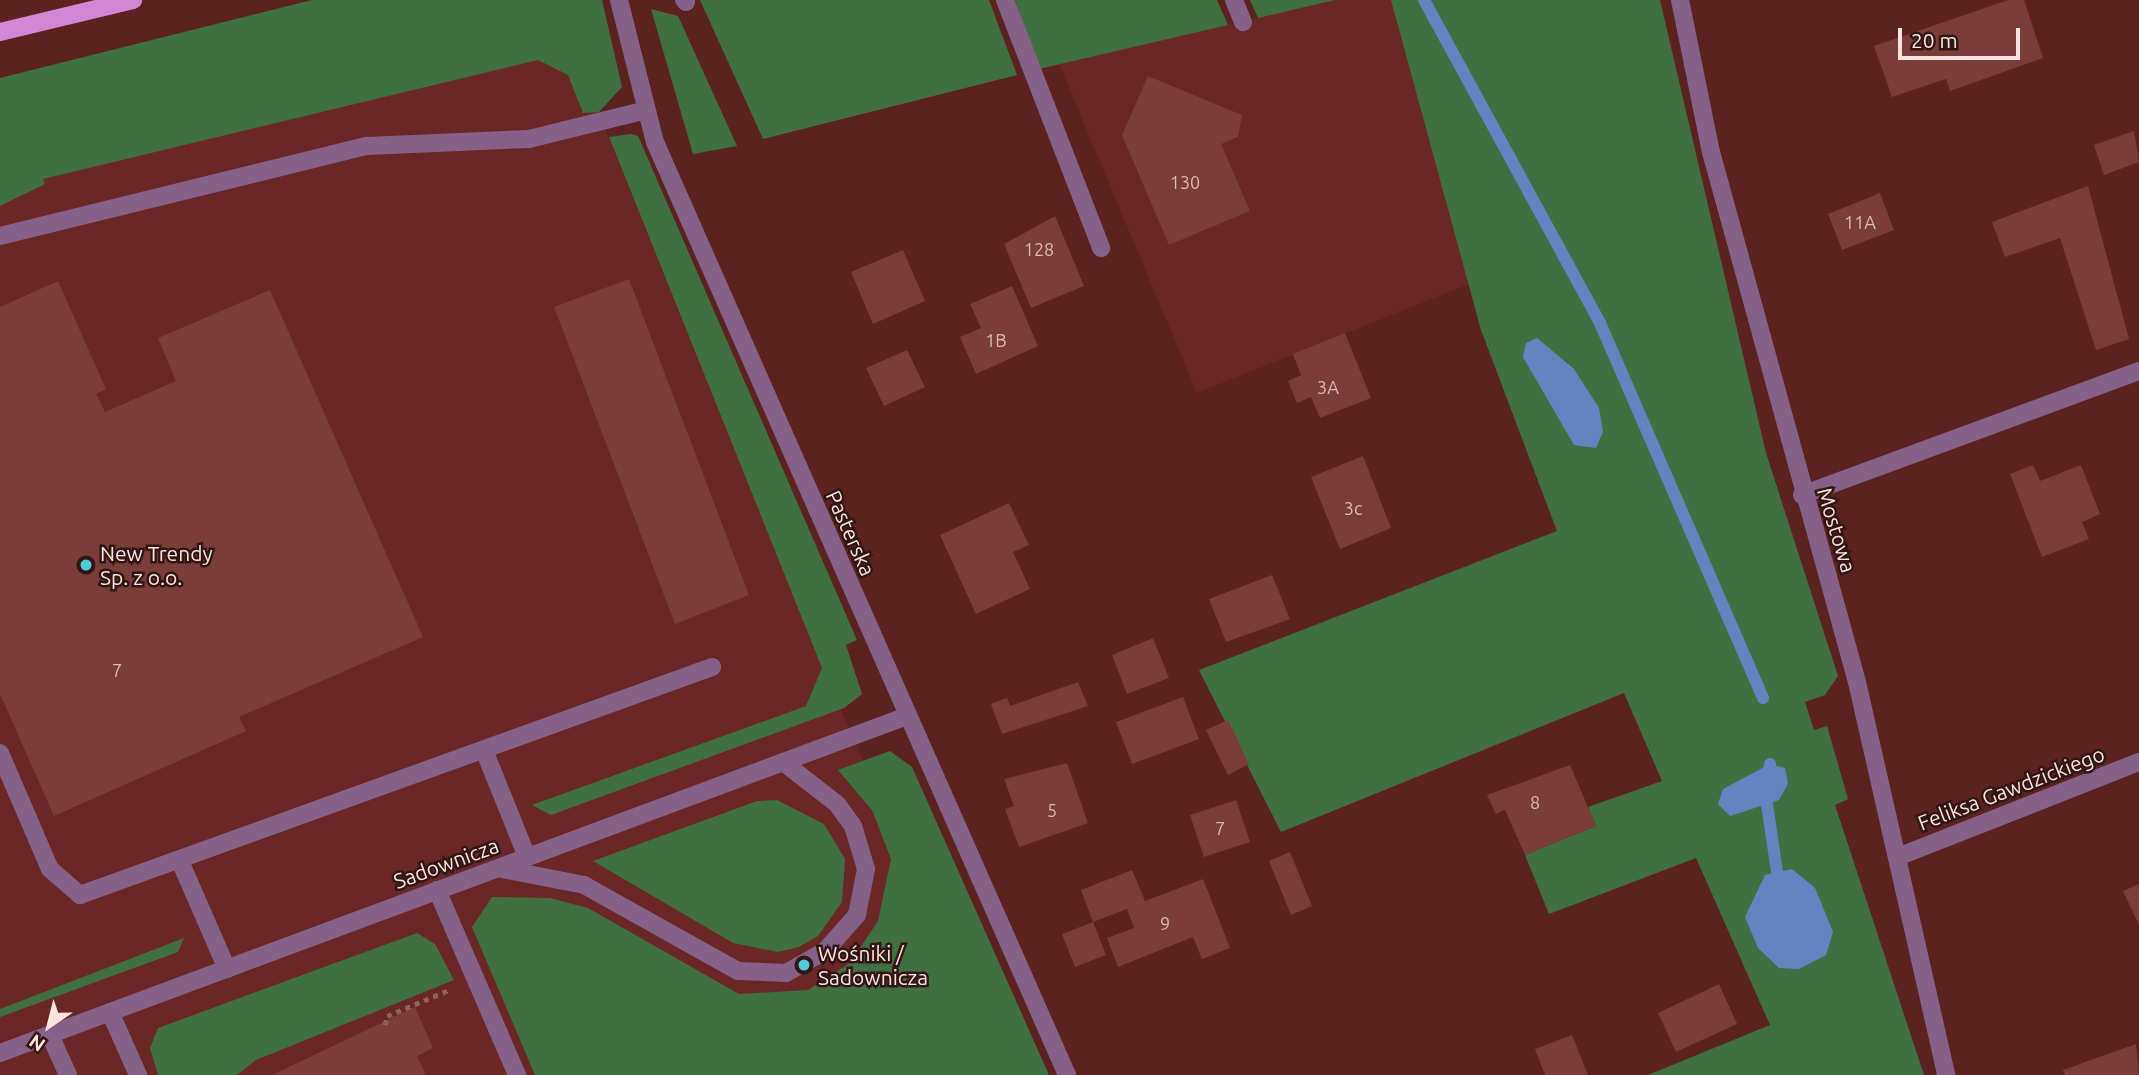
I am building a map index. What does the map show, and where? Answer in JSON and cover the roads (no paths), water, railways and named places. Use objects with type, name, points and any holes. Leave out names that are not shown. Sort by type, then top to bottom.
[{"type":"main road","points":[[0,32],[133,0]]},
{"type":"street","name":"Pasterska","points":[[619,0],[643,111],[1067,1075]]},
{"type":"street","points":[[1005,0],[1101,248]]},
{"type":"street","points":[[1234,0],[1243,22]]},
{"type":"street","name":"Mostowa","points":[[1680,0],[1711,152],[1900,856],[1946,1075]]},
{"type":"street","points":[[0,236],[367,146],[529,139],[643,111]]},
{"type":"street","points":[[1802,495],[2139,371]]},
{"type":"street","points":[[0,753],[50,869],[80,895],[712,667]]},
{"type":"street","name":"Sadownicza","points":[[0,1053],[907,716]]},
{"type":"street","points":[[484,750],[527,858]]},
{"type":"street","points":[[495,869],[538,872],[584,885],[738,971],[786,973],[825,951],[857,915],[866,869],[853,826],[837,804],[783,762]]},
{"type":"street","name":"Feliksa Gawdzickiego","points":[[1900,856],[2139,762]]},
{"type":"street","points":[[180,861],[227,969]]},
{"type":"street","points":[[437,890],[517,1075]]},
{"type":"street","points":[[110,1012],[138,1075]]},
{"type":"street","points":[[50,1034],[68,1075]]},
{"type":"water","points":[[1537,338],[1574,369],[1599,408],[1603,432],[1596,448],[1574,445],[1523,357],[1526,343]]},
{"type":"water","points":[[1770,764],[1785,768],[1788,784],[1779,800],[1730,816],[1718,804],[1723,789]]},
{"type":"water","points":[[1792,869],[1815,888],[1833,932],[1826,955],[1799,969],[1779,968],[1758,948],[1745,917],[1765,875]]},
{"type":"waterway","points":[[1424,0],[1600,323],[1763,698]]},
{"type":"waterway","points":[[1770,764],[1767,804],[1777,872]]},
{"type":"place","name":"New Trendy Sp. z o.o.","points":[[86,565]]},
{"type":"place","name":"Wośniki / Sadownicza","points":[[804,965]]}]
